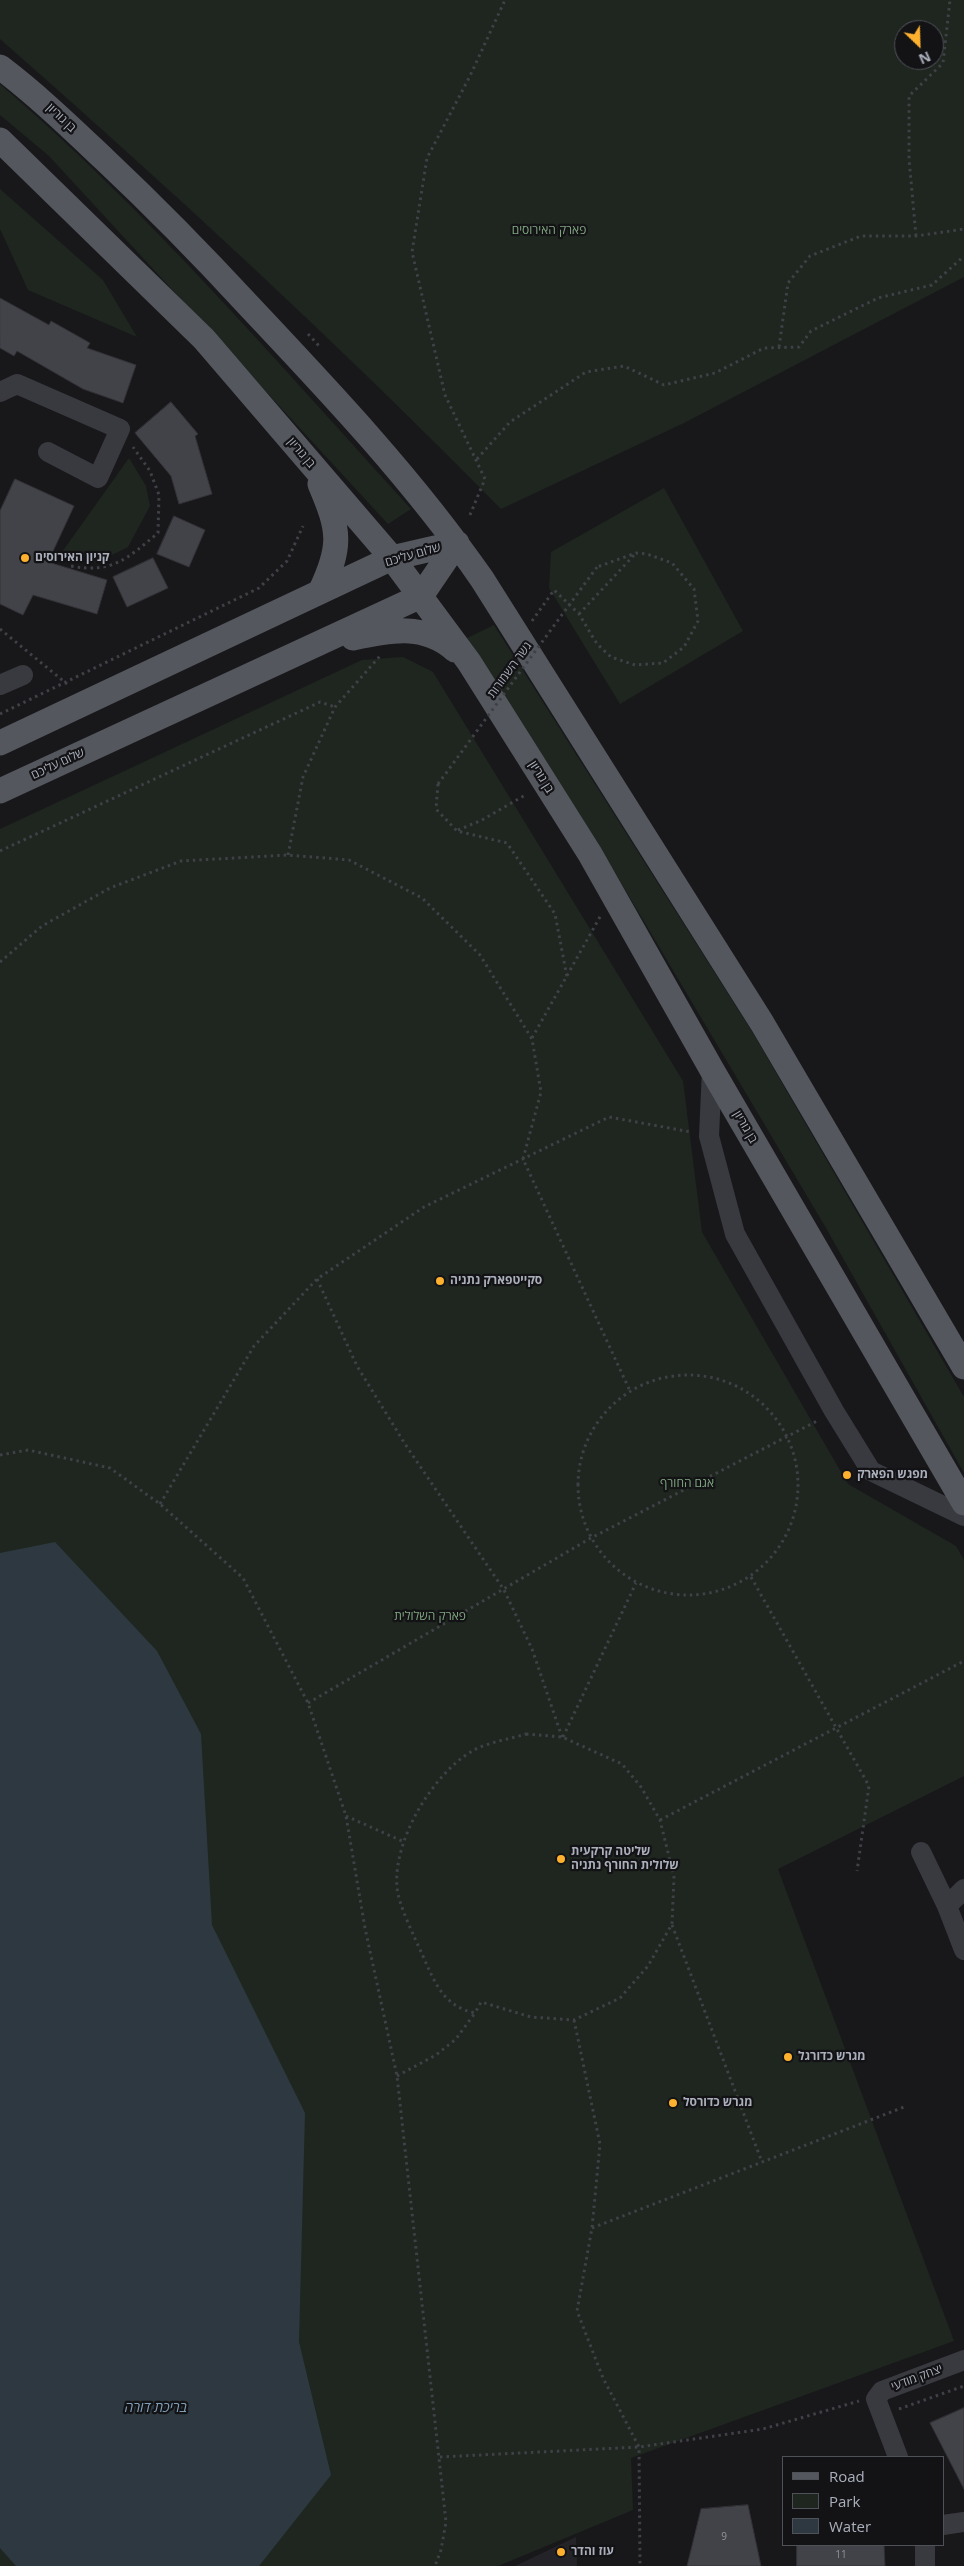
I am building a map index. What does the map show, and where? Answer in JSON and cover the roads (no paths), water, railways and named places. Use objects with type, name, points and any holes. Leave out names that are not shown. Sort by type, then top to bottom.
[{"type":"main road","name":"בן גוריון","points":[[0,67],[36,94],[177,229],[334,395],[421,497],[457,543],[520,637],[757,1015],[964,1367]]},
{"type":"main road","name":"בן גוריון","points":[[0,140],[204,339],[392,558],[469,662],[612,894],[964,1503]]},
{"type":"main road","points":[[314,468],[331,510],[337,541],[334,563],[320,592]]},
{"type":"main road","name":"שלום עליכם","points":[[0,743],[392,558],[457,543]]},
{"type":"main road","name":"שלום עליכם","points":[[0,791],[422,596],[457,543]]},
{"type":"main road","points":[[314,646],[403,629],[427,632],[451,646],[469,662]]},
{"type":"street","points":[[0,392],[17,384],[120,429],[98,478],[48,452]]},
{"type":"street","points":[[0,685],[23,674]]},
{"type":"street","points":[[712,1070],[709,1136],[735,1234],[834,1411],[871,1471],[964,1516]]},
{"type":"street","points":[[921,1852],[947,1906],[964,1950]]},
{"type":"street","points":[[947,1906],[964,1889]]},
{"type":"street","name":"יצחק מודעי","points":[[898,2456],[876,2400],[882,2391],[964,2360]]},
{"type":"street","points":[[944,2525],[964,2522]]},
{"type":"street","points":[[925,2546],[925,2566]]},
{"type":"water","name":"בריכת דורה","points":[[55,1542],[157,1651],[201,1734],[212,1925],[305,2113],[299,2342],[331,2475],[259,2566],[16,2566],[0,2548],[0,1553]]},
{"type":"place","name":"קניון האירוסים","points":[[25,558]]},
{"type":"place","name":"סקייטפארק נתניה","points":[[440,1281]]},
{"type":"place","name":"מפגש הפארק","points":[[847,1475]]},
{"type":"place","name":"שליטה קרקעית שלולית החורף נתניה","points":[[561,1859]]},
{"type":"place","name":"מגרש כדורגל","points":[[788,2057]]},
{"type":"place","name":"מגרש כדורסל","points":[[673,2103]]},
{"type":"place","name":"עוז והדר","points":[[561,2552]]},
{"type":"park label","name":"פארק האירוסים","points":[[549,231]]},
{"type":"park label","name":"אגם החורף","points":[[687,1484]]},
{"type":"park label","name":"פארק השלולית","points":[[430,1617]]}]
